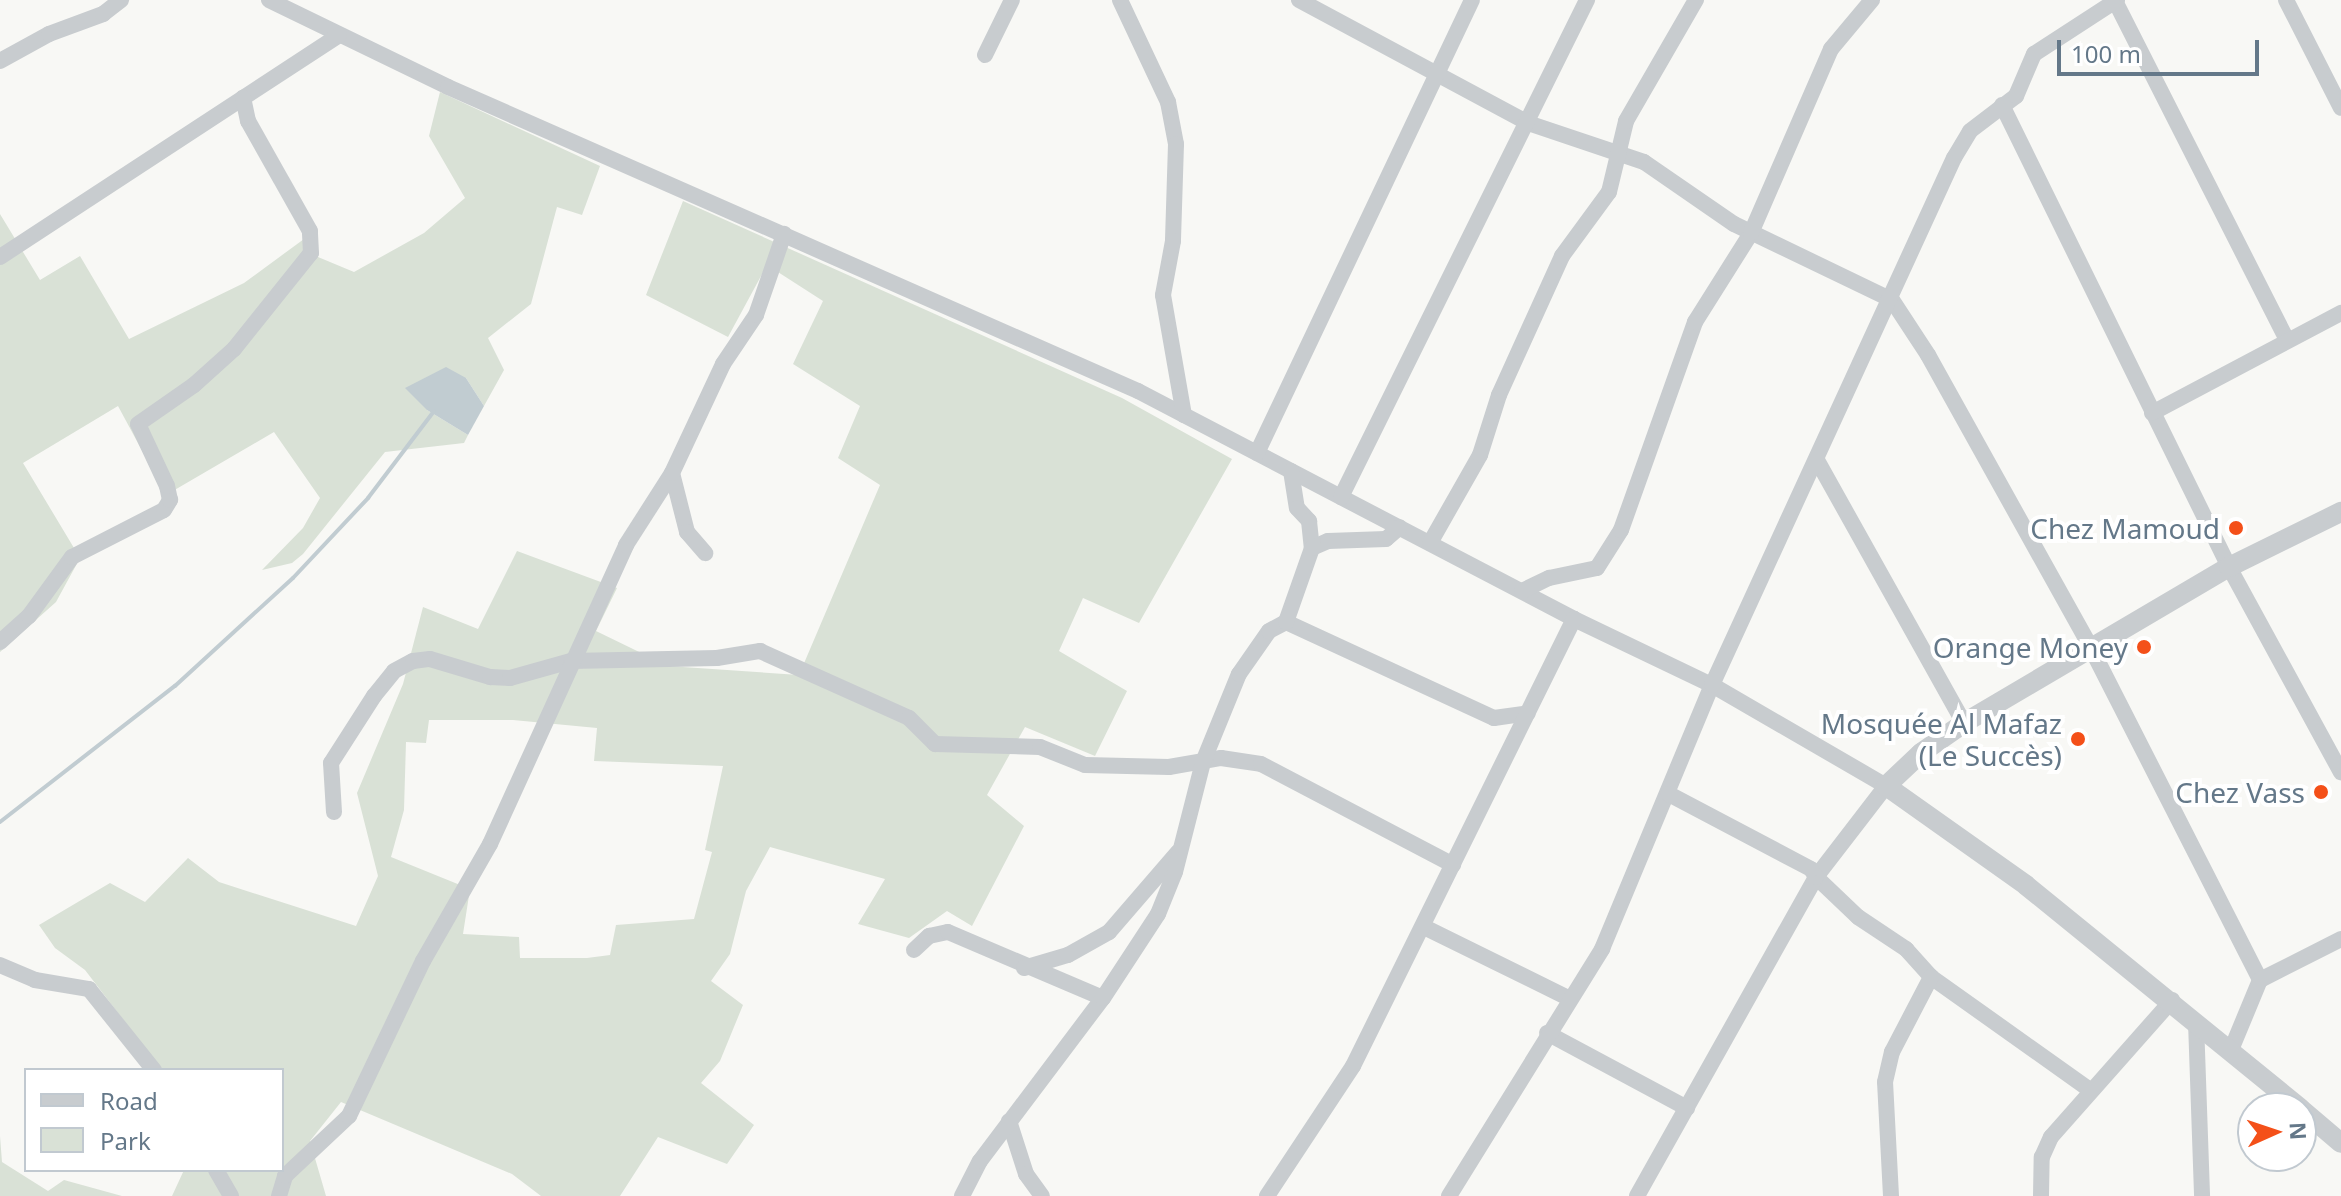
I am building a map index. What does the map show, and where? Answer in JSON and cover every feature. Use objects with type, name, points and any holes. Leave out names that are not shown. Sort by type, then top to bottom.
[{"type":"street","points":[[0,61],[49,34],[103,14],[121,0]]},
{"type":"street","points":[[269,0],[339,35],[975,316],[1184,415],[1574,619],[1712,685],[1886,786],[2026,885],[2172,1000],[2280,1092]]},
{"type":"street","points":[[985,55],[1012,0]]},
{"type":"street","points":[[1120,0],[1168,102],[1176,144],[1173,241],[1163,295],[1184,415]]},
{"type":"street","points":[[1299,0],[1319,4],[1528,123],[1644,162],[1751,233],[1892,300],[1928,355],[2091,648],[2260,980]]},
{"type":"street","points":[[1257,453],[1472,0]]},
{"type":"street","points":[[1341,497],[1587,0]]},
{"type":"street","points":[[1430,543],[1480,455],[1499,395],[1562,256],[1609,192],[1618,168],[1615,152],[1626,121],[1696,0]]},
{"type":"street","points":[[1522,591],[1549,578],[1597,568],[1613,542],[1695,322],[1751,233],[1831,49],[1872,0]]},
{"type":"street","points":[[2286,0],[2335,79],[2341,108]]},
{"type":"street","points":[[1449,1196],[1568,998],[1602,949],[1712,685],[1818,462],[1954,158],[1970,131],[2016,96],[2034,54],[2106,2],[2287,340]]},
{"type":"street","points":[[0,257],[339,35]]},
{"type":"street","points":[[0,642],[29,616],[72,557],[164,510],[170,500],[167,486],[138,424],[194,385],[234,349],[311,253],[310,231],[294,194],[248,121],[243,98]]},
{"type":"street","points":[[2002,105],[2229,567],[2341,772]]},
{"type":"street","points":[[279,1196],[285,1176],[349,1116],[423,961],[490,844],[626,545],[672,473],[723,364],[756,315],[784,234]]},
{"type":"street","points":[[2152,413],[2341,313]]},
{"type":"street","points":[[1818,462],[1964,723]]},
{"type":"street","points":[[962,1196],[1009,1121],[1103,998],[1158,914],[1180,850],[1203,762],[1239,674],[1269,631],[1286,622],[1312,548],[1309,521],[1297,508],[1291,471]]},
{"type":"street","points":[[672,473],[687,532],[705,553]]},
{"type":"street","points":[[1637,1196],[1816,877],[1886,786],[1921,753],[1964,723],[2229,567],[2341,512]]},
{"type":"street","points":[[1312,548],[1328,541],[1386,539],[1400,527]]},
{"type":"street","points":[[1267,1196],[1353,1066],[1574,619]]},
{"type":"street","points":[[1286,622],[1494,718],[1528,713]]},
{"type":"street","points":[[334,812],[331,763],[394,671],[430,659],[510,678],[571,661],[771,653],[909,718],[935,744],[1040,747],[1085,765],[1169,767],[1221,758],[1261,764],[1453,865]]},
{"type":"street","points":[[1669,794],[1816,877],[1858,917],[1906,949],[1931,977],[2090,1090]]},
{"type":"street","points":[[1024,968],[1068,955],[1109,932],[1180,850]]},
{"type":"street","points":[[1424,927],[1568,998]]},
{"type":"street","points":[[914,950],[929,936],[948,932],[1024,968],[1103,998]]},
{"type":"street","points":[[2231,1050],[2260,980],[2341,939]]},
{"type":"street","points":[[0,965],[35,980],[89,989],[152,1068]]},
{"type":"street","points":[[1891,1196],[1885,1082],[1892,1052],[1931,977]]},
{"type":"street","points":[[2041,1196],[2046,1147],[2090,1090],[2172,1000]]},
{"type":"street","points":[[2196,1022],[2202,1196]]},
{"type":"street","points":[[1547,1033],[1687,1108]]},
{"type":"street","points":[[1009,1121],[1026,1174],[1042,1196]]},
{"type":"street","points":[[2317,1123],[2341,1143]]},
{"type":"street","points":[[217,1172],[231,1196]]},
{"type":"green space","points":[[440,92],[600,166],[582,215],[557,207],[531,304],[488,338],[504,370],[484,406],[466,378],[427,410],[468,435],[464,443],[385,452],[303,554],[292,563],[262,570],[303,528],[320,498],[274,432],[166,495],[118,406],[23,463],[80,558],[56,602],[0,652],[0,214],[40,280],[80,256],[129,339],[244,283],[304,239],[318,257],[354,272],[424,233],[465,198],[429,136]]},
{"type":"green space","points":[[683,201],[1122,398],[1232,459],[1139,623],[1083,598],[1059,651],[1127,691],[1095,756],[1025,727],[987,795],[1024,826],[972,926],[947,911],[909,938],[858,924],[885,879],[770,847],[746,891],[730,954],[711,981],[743,1005],[720,1061],[701,1083],[754,1125],[727,1164],[658,1137],[620,1196],[541,1196],[512,1174],[341,1102],[310,1141],[326,1196],[172,1196],[183,1172],[284,1172],[284,1068],[148,1068],[145,1048],[85,970],[55,948],[39,925],[110,883],[145,902],[188,858],[219,882],[356,926],[378,876],[357,793],[403,684],[423,607],[478,629],[517,551],[617,588],[596,631],[668,666],[799,675],[880,485],[838,458],[860,406],[793,364],[823,301],[767,265],[728,337],[646,295]],"holes":[[[429,720],[513,720],[597,728],[594,761],[723,766],[705,850],[712,852],[694,919],[616,925],[610,955],[587,958],[520,958],[519,937],[463,934],[470,889],[391,857],[404,810],[406,742],[426,743]]]},
{"type":"green space","points":[[0,1136],[2,1162],[48,1191],[64,1180],[122,1196],[0,1196]]},
{"type":"shaded area","points":[[446,367],[466,378],[484,406],[468,435],[427,410],[405,388]]},
{"type":"waterway","points":[[0,822],[175,686],[293,578],[368,498],[434,411]]},
{"type":"place","name":"Chez Mamoud","points":[[2236,528]]},
{"type":"place","name":"Orange Money","points":[[2144,647]]},
{"type":"place","name":"Mosquée Al Mafaz (Le Succès)","points":[[2078,739]]},
{"type":"place","name":"Chez Vass","points":[[2321,792]]}]
